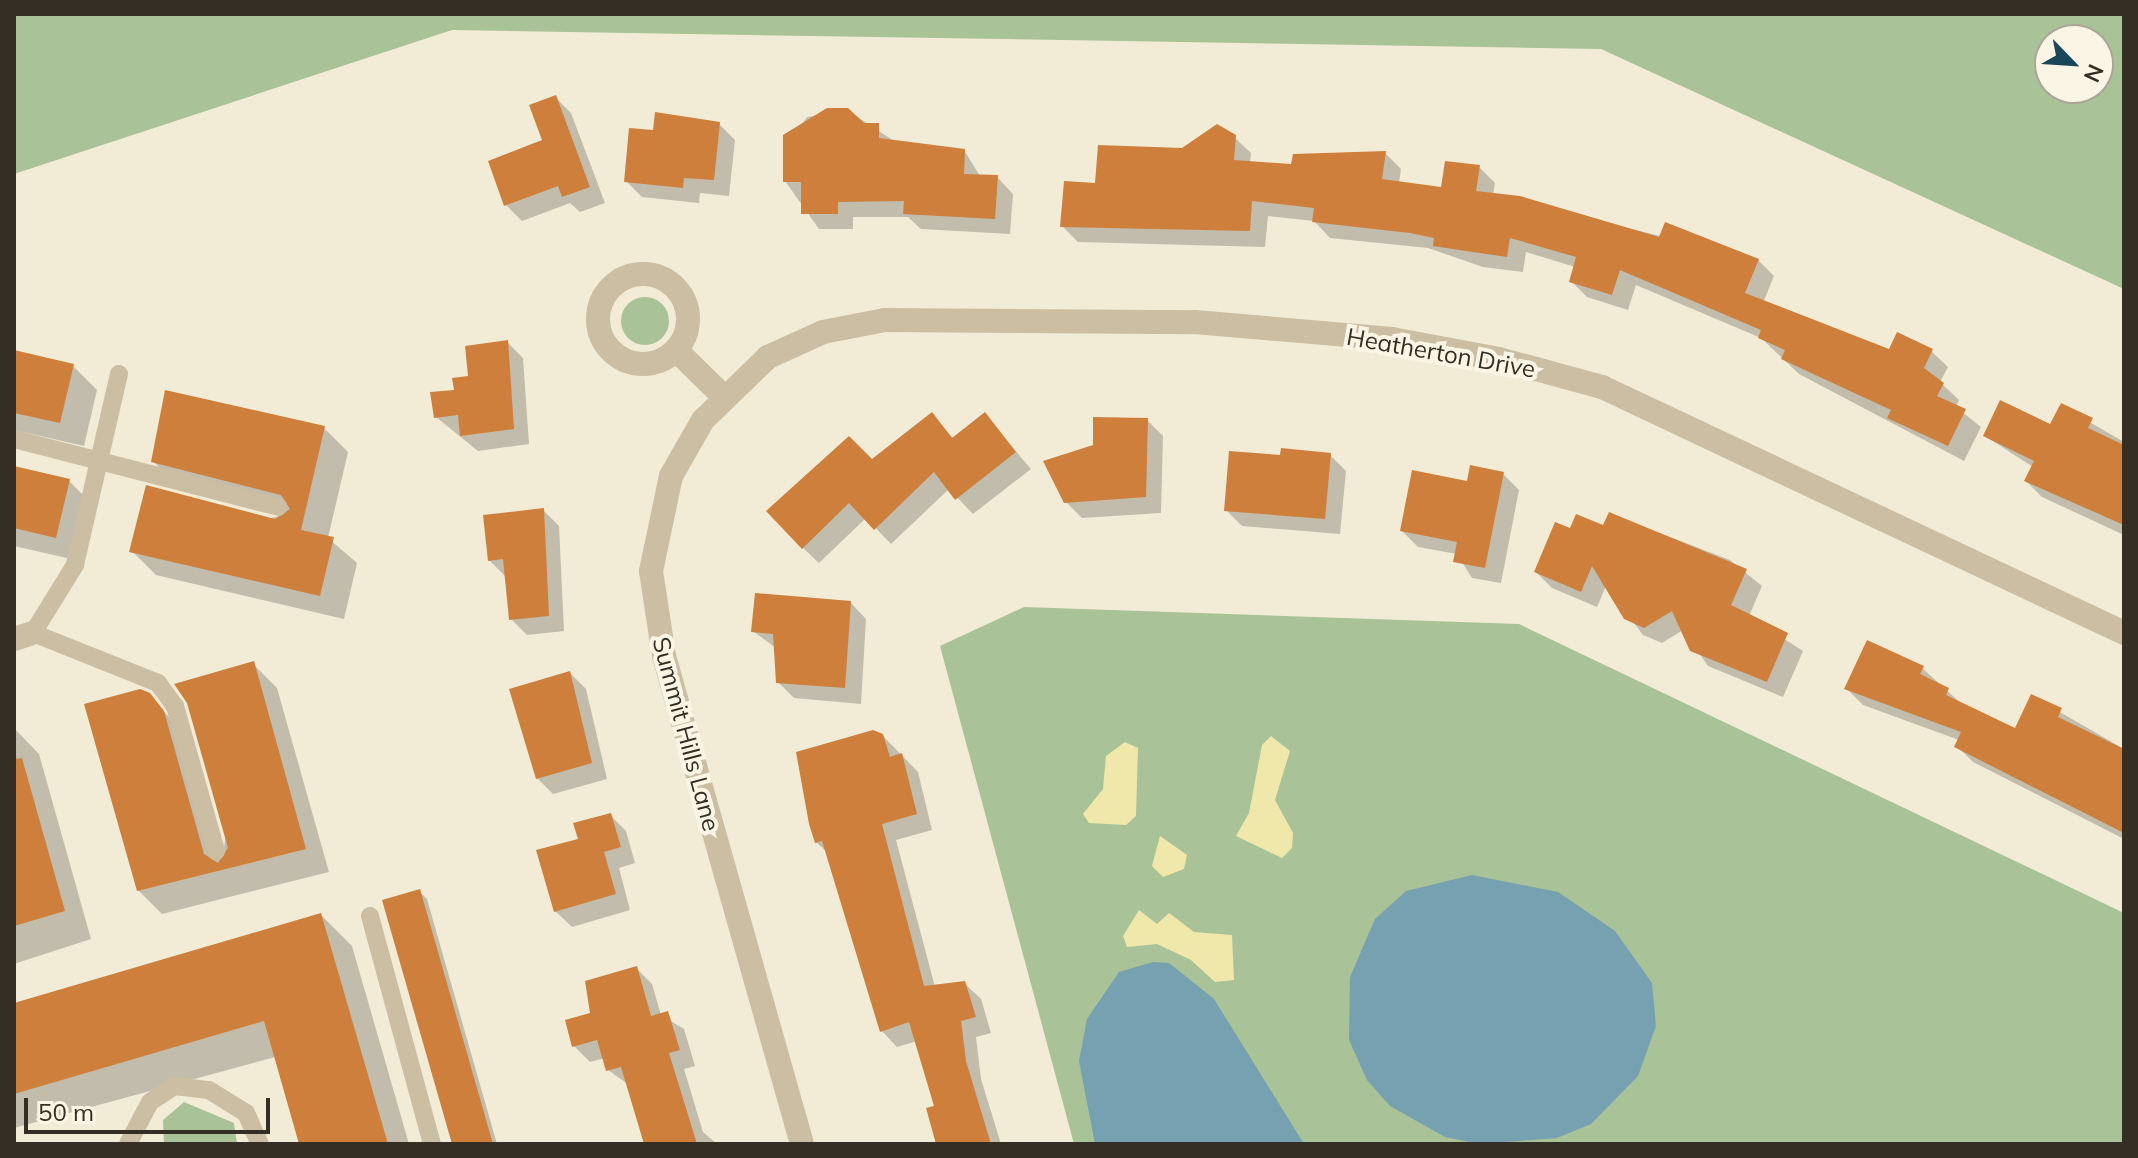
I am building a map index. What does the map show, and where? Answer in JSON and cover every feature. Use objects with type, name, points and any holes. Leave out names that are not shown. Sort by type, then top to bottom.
[{"type":"street","name":"Heatherton Drive","points":[[722,395],[768,357],[823,332],[885,320],[1195,322],[1392,339],[1602,387],[2124,633]]},
{"type":"street","points":[[676,350],[722,395]]},
{"type":"street","name":"Summit Hills Lane","points":[[722,395],[671,476],[654,539],[652,605],[802,1144]]},
{"type":"lane","points":[[119,374],[103,462],[75,565],[23,636],[158,683],[175,706],[216,851]]},
{"type":"lane","points":[[14,439],[278,507]]},
{"type":"lane","points":[[370,916],[432,1144]]},
{"type":"lane","points":[[128,1144],[150,1102],[175,1086],[209,1090],[246,1113],[260,1144]]},
{"type":"green space","points":[[14,14],[2124,14],[2124,289],[1601,49],[452,30],[14,174]]},
{"type":"green space","points":[[645,297],[662,304],[669,321],[662,338],[645,345],[628,338],[621,321],[628,304]]},
{"type":"green space","points":[[1024,607],[1519,624],[2124,913],[2124,1144],[1074,1144],[940,646]]},
{"type":"green space","points":[[184,1102],[234,1123],[237,1144],[164,1144],[163,1120]]},
{"type":"sand","points":[[1271,736],[1290,751],[1275,800],[1293,833],[1292,848],[1282,858],[1236,836],[1249,813],[1262,745]]},
{"type":"sand","points":[[1125,742],[1138,748],[1136,816],[1126,825],[1089,823],[1083,814],[1103,789],[1106,756]]},
{"type":"sand","points":[[1160,836],[1187,855],[1184,869],[1163,877],[1152,866]]},
{"type":"sand","points":[[1139,910],[1157,924],[1169,913],[1194,932],[1232,935],[1234,980],[1215,982],[1191,960],[1157,944],[1127,947],[1123,936]]},
{"type":"water","points":[[1472,875],[1558,892],[1615,931],[1652,983],[1656,1026],[1638,1076],[1591,1124],[1557,1138],[1479,1144],[1445,1137],[1390,1106],[1367,1080],[1349,1040],[1350,977],[1375,919],[1406,891]]},
{"type":"water","points":[[1153,962],[1169,963],[1214,999],[1304,1144],[1095,1144],[1079,1061],[1087,1019],[1119,972]]},
{"type":"building","points":[[556,95],[590,187],[562,197],[558,186],[504,206],[488,161],[542,140],[529,105]]},
{"type":"building","points":[[827,108],[848,108],[864,123],[879,123],[879,138],[965,149],[964,174],[998,175],[995,219],[903,214],[904,201],[838,202],[838,214],[801,214],[801,182],[783,182],[783,135]]},
{"type":"building","points":[[655,112],[720,122],[714,180],[684,178],[683,188],[624,182],[629,128],[653,130]]},
{"type":"building","points":[[1217,124],[1236,135],[1234,160],[1291,164],[1293,154],[1386,151],[1382,179],[1441,187],[1445,161],[1480,165],[1476,191],[1520,196],[1659,237],[1665,222],[1759,259],[1745,293],[1889,349],[1897,332],[1933,349],[1924,368],[1944,383],[1937,396],[1966,409],[1948,446],[1887,418],[1891,410],[1781,359],[1785,350],[1758,338],[1761,330],[1620,270],[1612,295],[1569,282],[1576,257],[1510,238],[1507,257],[1433,246],[1434,238],[1410,233],[1312,222],[1314,208],[1252,201],[1250,231],[1060,227],[1064,181],[1095,183],[1098,145],[1182,148]]},
{"type":"building","points":[[508,340],[514,429],[460,436],[458,415],[434,418],[430,392],[454,390],[452,378],[468,376],[465,346]]},
{"type":"building","points":[[14,350],[74,364],[60,423],[14,413]]},
{"type":"building","points":[[165,390],[325,426],[301,530],[334,537],[320,596],[129,552],[146,485],[275,519],[290,509],[281,495],[151,462]]},
{"type":"building","points":[[2000,400],[2050,424],[2061,403],[2093,418],[2088,428],[2124,445],[2124,525],[2024,481],[2034,461],[1983,436]]},
{"type":"building","points":[[932,412],[952,438],[985,412],[1016,452],[955,500],[934,472],[874,530],[849,503],[802,549],[766,511],[849,436],[872,459]]},
{"type":"building","points":[[1093,417],[1148,418],[1146,497],[1064,503],[1043,461],[1093,445]]},
{"type":"building","points":[[1281,448],[1331,453],[1325,519],[1224,511],[1229,451],[1280,455]]},
{"type":"building","points":[[1470,465],[1504,472],[1485,568],[1453,562],[1457,542],[1400,531],[1412,470],[1467,481]]},
{"type":"building","points":[[14,466],[70,479],[56,538],[14,528]]},
{"type":"building","points":[[544,508],[549,616],[509,620],[503,559],[488,561],[483,515]]},
{"type":"building","points":[[1609,512],[1747,569],[1731,605],[1788,633],[1767,682],[1690,651],[1672,611],[1644,628],[1624,619],[1592,566],[1581,592],[1534,572],[1555,522],[1570,528],[1576,514],[1603,525]]},
{"type":"building","points":[[755,593],[851,601],[845,688],[776,683],[773,634],[751,632]]},
{"type":"building","points":[[1867,640],[1924,666],[1920,674],[1949,688],[1946,695],[2015,728],[2031,694],[2062,708],[2058,717],[2124,749],[2124,833],[1954,747],[1961,732],[1844,689]]},
{"type":"building","points":[[254,661],[306,849],[137,891],[84,704],[140,689],[150,693],[164,711],[204,854],[218,863],[228,848],[187,703],[174,684]]},
{"type":"building","points":[[570,671],[592,763],[536,779],[509,689]]},
{"type":"building","points":[[873,730],[883,734],[890,757],[902,753],[917,814],[882,824],[924,986],[965,981],[976,1017],[961,1021],[966,1061],[991,1144],[936,1144],[926,1108],[934,1106],[909,1022],[880,1032],[822,841],[815,843],[809,824],[796,752]]},
{"type":"building","points":[[22,758],[65,911],[14,926],[14,759]]},
{"type":"building","points":[[611,813],[621,847],[604,852],[616,894],[554,912],[536,850],[578,839],[573,823]]},
{"type":"building","points":[[420,889],[493,1144],[452,1144],[382,900]]},
{"type":"building","points":[[321,913],[388,1144],[299,1144],[264,1021],[14,1094],[14,1003]]},
{"type":"building","points":[[637,966],[651,1016],[668,1011],[680,1050],[669,1053],[697,1144],[644,1144],[621,1067],[606,1071],[597,1040],[572,1047],[565,1020],[590,1013],[585,981]]}]
